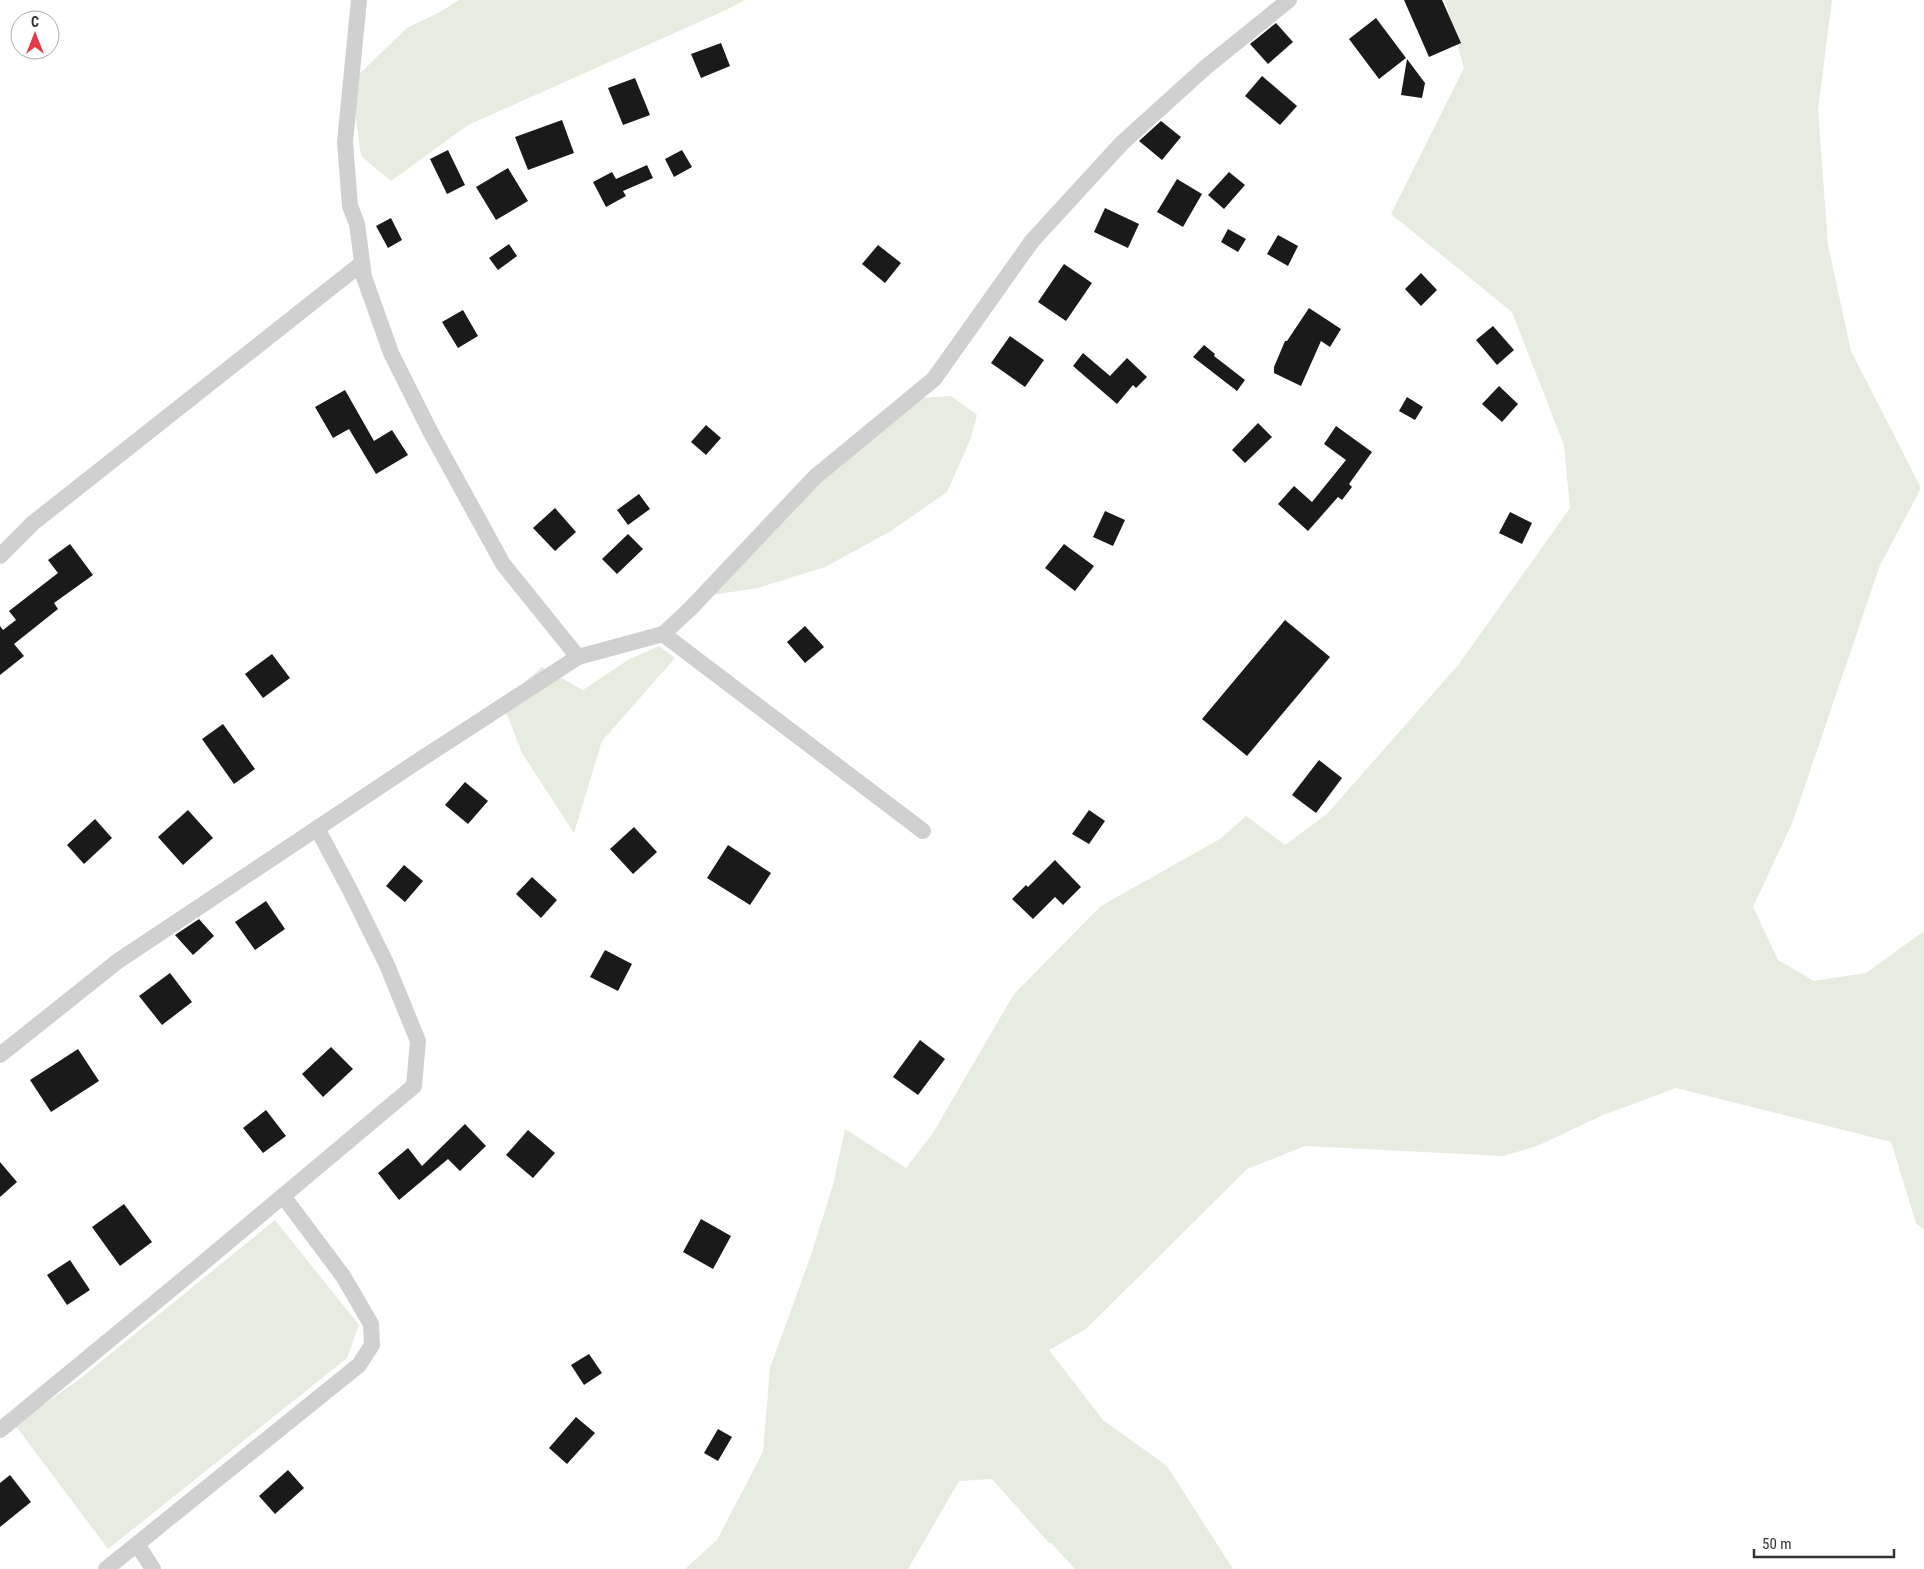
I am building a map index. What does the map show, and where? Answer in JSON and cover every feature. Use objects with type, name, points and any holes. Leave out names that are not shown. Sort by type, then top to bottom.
[{"type":"street","points":[[359,0],[345,142],[350,206],[357,224],[364,277],[391,353],[430,432],[499,556],[578,657]]},
{"type":"street","points":[[0,1055],[118,962],[317,828],[578,657],[663,634],[690,609],[815,477],[934,379],[1032,241],[1122,143],[1206,67],[1289,0]]},
{"type":"street","points":[[0,556],[33,523],[361,264]]},
{"type":"street","points":[[663,634],[924,831]]},
{"type":"street","points":[[0,1430],[414,1086],[418,1041],[387,965],[352,892],[317,828]]},
{"type":"street","points":[[106,1569],[359,1365],[372,1345],[371,1324],[343,1276],[283,1196]]},
{"type":"street","points":[[137,1544],[153,1569]]},
{"type":"shaded area","points":[[459,0],[745,0],[468,125],[391,181],[361,156],[351,82],[407,28],[440,12]]},
{"type":"shaded area","points":[[1445,0],[1832,0],[1818,110],[1828,245],[1851,351],[1920,486],[1920,490],[1880,565],[1793,821],[1753,907],[1778,960],[1814,981],[1866,973],[1924,931],[1924,1230],[1916,1223],[1891,1142],[1676,1088],[1603,1115],[1537,1146],[1503,1156],[1305,1146],[1247,1169],[1086,1329],[1049,1350],[1103,1420],[1167,1466],[1233,1569],[1075,1569],[992,1479],[959,1481],[908,1569],[685,1569],[717,1540],[763,1452],[770,1368],[810,1258],[833,1185],[845,1129],[906,1168],[933,1133],[1014,994],[1101,906],[1220,839],[1246,816],[1285,845],[1327,814],[1459,664],[1570,508],[1564,445],[1512,312],[1391,214],[1464,68]]},
{"type":"shaded area","points":[[951,396],[977,415],[971,438],[947,492],[891,531],[825,567],[758,588],[712,595],[784,510],[867,423],[919,398]]},
{"type":"shaded area","points":[[659,646],[675,658],[602,741],[574,833],[522,753],[502,702],[542,667],[583,690],[628,660]]},
{"type":"shaded area","points":[[275,1220],[359,1325],[347,1358],[108,1549],[15,1425],[81,1378]]},
{"type":"building","points":[[1404,0],[1442,0],[1461,43],[1429,57]]},
{"type":"building","points":[[1376,18],[1406,58],[1379,79],[1349,39]]},
{"type":"building","points":[[1276,23],[1293,42],[1268,64],[1250,44]]},
{"type":"building","points":[[721,43],[730,66],[701,78],[691,54]]},
{"type":"building","points":[[1407,59],[1425,83],[1422,98],[1401,95]]},
{"type":"building","points":[[1262,76],[1297,106],[1280,125],[1245,96]]},
{"type":"building","points":[[635,78],[650,115],[623,125],[608,88]]},
{"type":"building","points":[[562,120],[574,153],[528,170],[515,137]]},
{"type":"building","points":[[1161,121],[1181,137],[1162,160],[1139,141]]},
{"type":"building","points":[[448,150],[465,185],[447,194],[430,159]]},
{"type":"building","points":[[682,150],[692,167],[674,177],[665,159]]},
{"type":"building","points":[[647,165],[653,178],[623,191],[626,196],[606,207],[593,182],[612,172],[616,179]]},
{"type":"building","points":[[508,168],[528,201],[496,220],[476,187]]},
{"type":"building","points":[[1229,172],[1245,185],[1224,209],[1208,195]]},
{"type":"building","points":[[1177,179],[1202,194],[1183,227],[1157,212]]},
{"type":"building","points":[[1105,208],[1139,224],[1128,248],[1094,232]]},
{"type":"building","points":[[391,218],[402,240],[388,248],[376,226]]},
{"type":"building","points":[[1228,229],[1246,239],[1238,252],[1221,242]]},
{"type":"building","points":[[1278,235],[1298,246],[1288,266],[1267,254]]},
{"type":"building","points":[[509,244],[517,256],[498,270],[489,258]]},
{"type":"building","points":[[878,245],[901,263],[885,283],[862,264]]},
{"type":"building","points":[[1064,264],[1092,283],[1066,321],[1038,302]]},
{"type":"building","points":[[1421,273],[1437,290],[1421,306],[1405,289]]},
{"type":"building","points":[[1309,308],[1341,329],[1330,347],[1321,341],[1301,386],[1274,373],[1274,367],[1285,341],[1287,341]]},
{"type":"building","points":[[463,310],[478,336],[458,348],[442,322]]},
{"type":"building","points":[[1493,326],[1514,350],[1497,365],[1476,340]]},
{"type":"building","points":[[1010,336],[1044,360],[1025,387],[991,363]]},
{"type":"building","points":[[1204,345],[1215,354],[1214,356],[1245,380],[1237,391],[1193,357]]},
{"type":"building","points":[[1083,353],[1110,376],[1127,358],[1147,377],[1136,388],[1133,385],[1117,404],[1073,366]]},
{"type":"building","points":[[1499,386],[1518,404],[1502,422],[1482,404]]},
{"type":"building","points":[[345,390],[374,441],[392,430],[408,455],[376,474],[349,429],[333,438],[315,407]]},
{"type":"building","points":[[1407,397],[1423,407],[1415,420],[1399,411]]},
{"type":"building","points":[[1258,423],[1272,437],[1245,463],[1232,450]]},
{"type":"building","points":[[706,425],[721,438],[706,455],[691,442]]},
{"type":"building","points":[[1336,426],[1372,452],[1349,484],[1352,487],[1342,500],[1338,497],[1308,531],[1278,504],[1294,486],[1312,502],[1346,460],[1324,444]]},
{"type":"building","points":[[639,494],[650,509],[628,525],[617,510]]},
{"type":"building","points":[[555,508],[576,532],[555,551],[533,528]]},
{"type":"building","points":[[1105,511],[1125,520],[1113,546],[1093,537]]},
{"type":"building","points":[[1510,512],[1532,523],[1522,544],[1499,533]]},
{"type":"building","points":[[628,534],[643,549],[617,574],[602,559]]},
{"type":"building","points":[[70,544],[93,575],[54,603],[58,609],[14,644],[24,656],[0,675],[0,626],[3,630],[16,620],[9,611],[58,573],[48,560]]},
{"type":"building","points":[[1064,544],[1094,566],[1075,591],[1045,568]]},
{"type":"building","points":[[1285,620],[1330,657],[1247,756],[1202,719]]},
{"type":"building","points":[[805,626],[824,647],[805,663],[787,642]]},
{"type":"building","points":[[272,654],[290,678],[263,698],[245,674]]},
{"type":"building","points":[[223,724],[255,769],[234,784],[202,739]]},
{"type":"building","points":[[1319,760],[1342,778],[1316,813],[1292,795]]},
{"type":"building","points":[[465,782],[488,801],[468,824],[445,805]]},
{"type":"building","points":[[188,810],[213,838],[183,865],[158,837]]},
{"type":"building","points":[[1089,810],[1105,821],[1089,844],[1072,834]]},
{"type":"building","points":[[95,819],[112,838],[84,864],[67,845]]},
{"type":"building","points":[[634,827],[657,852],[633,874],[610,849]]},
{"type":"building","points":[[728,845],[771,873],[750,905],[707,878]]},
{"type":"building","points":[[1055,860],[1081,887],[1063,905],[1055,897],[1033,919],[1012,899],[1026,885],[1028,887]]},
{"type":"building","points":[[404,865],[423,881],[405,902],[386,886]]},
{"type":"building","points":[[532,877],[557,900],[541,918],[516,894]]},
{"type":"building","points":[[266,901],[285,929],[255,950],[235,922]]},
{"type":"building","points":[[199,919],[214,936],[193,955],[175,935]]},
{"type":"building","points":[[605,950],[632,964],[618,991],[590,977]]},
{"type":"building","points":[[170,973],[192,1002],[162,1025],[139,996]]},
{"type":"building","points":[[920,1040],[945,1059],[918,1095],[893,1077]]},
{"type":"building","points":[[331,1047],[353,1069],[323,1097],[302,1074]]},
{"type":"building","points":[[78,1049],[99,1081],[51,1112],[30,1080]]},
{"type":"building","points":[[266,1110],[286,1136],[263,1153],[243,1128]]},
{"type":"building","points":[[465,1124],[486,1146],[460,1171],[448,1159],[399,1200],[378,1173],[408,1148],[422,1166]]},
{"type":"building","points":[[528,1130],[555,1153],[533,1178],[506,1155]]},
{"type":"building","points":[[0,1162],[17,1182],[0,1197]]},
{"type":"building","points":[[124,1204],[152,1242],[120,1266],[92,1227]]},
{"type":"building","points":[[701,1219],[731,1236],[713,1269],[683,1252]]},
{"type":"building","points":[[70,1260],[90,1290],[67,1305],[47,1275]]},
{"type":"building","points":[[589,1354],[602,1373],[584,1385],[571,1365]]},
{"type":"building","points":[[576,1417],[595,1433],[567,1464],[549,1448]]},
{"type":"building","points":[[718,1429],[732,1437],[718,1461],[704,1453]]},
{"type":"building","points":[[288,1470],[304,1488],[275,1514],[259,1496]]},
{"type":"building","points":[[10,1475],[31,1502],[0,1527],[0,1483]]}]
